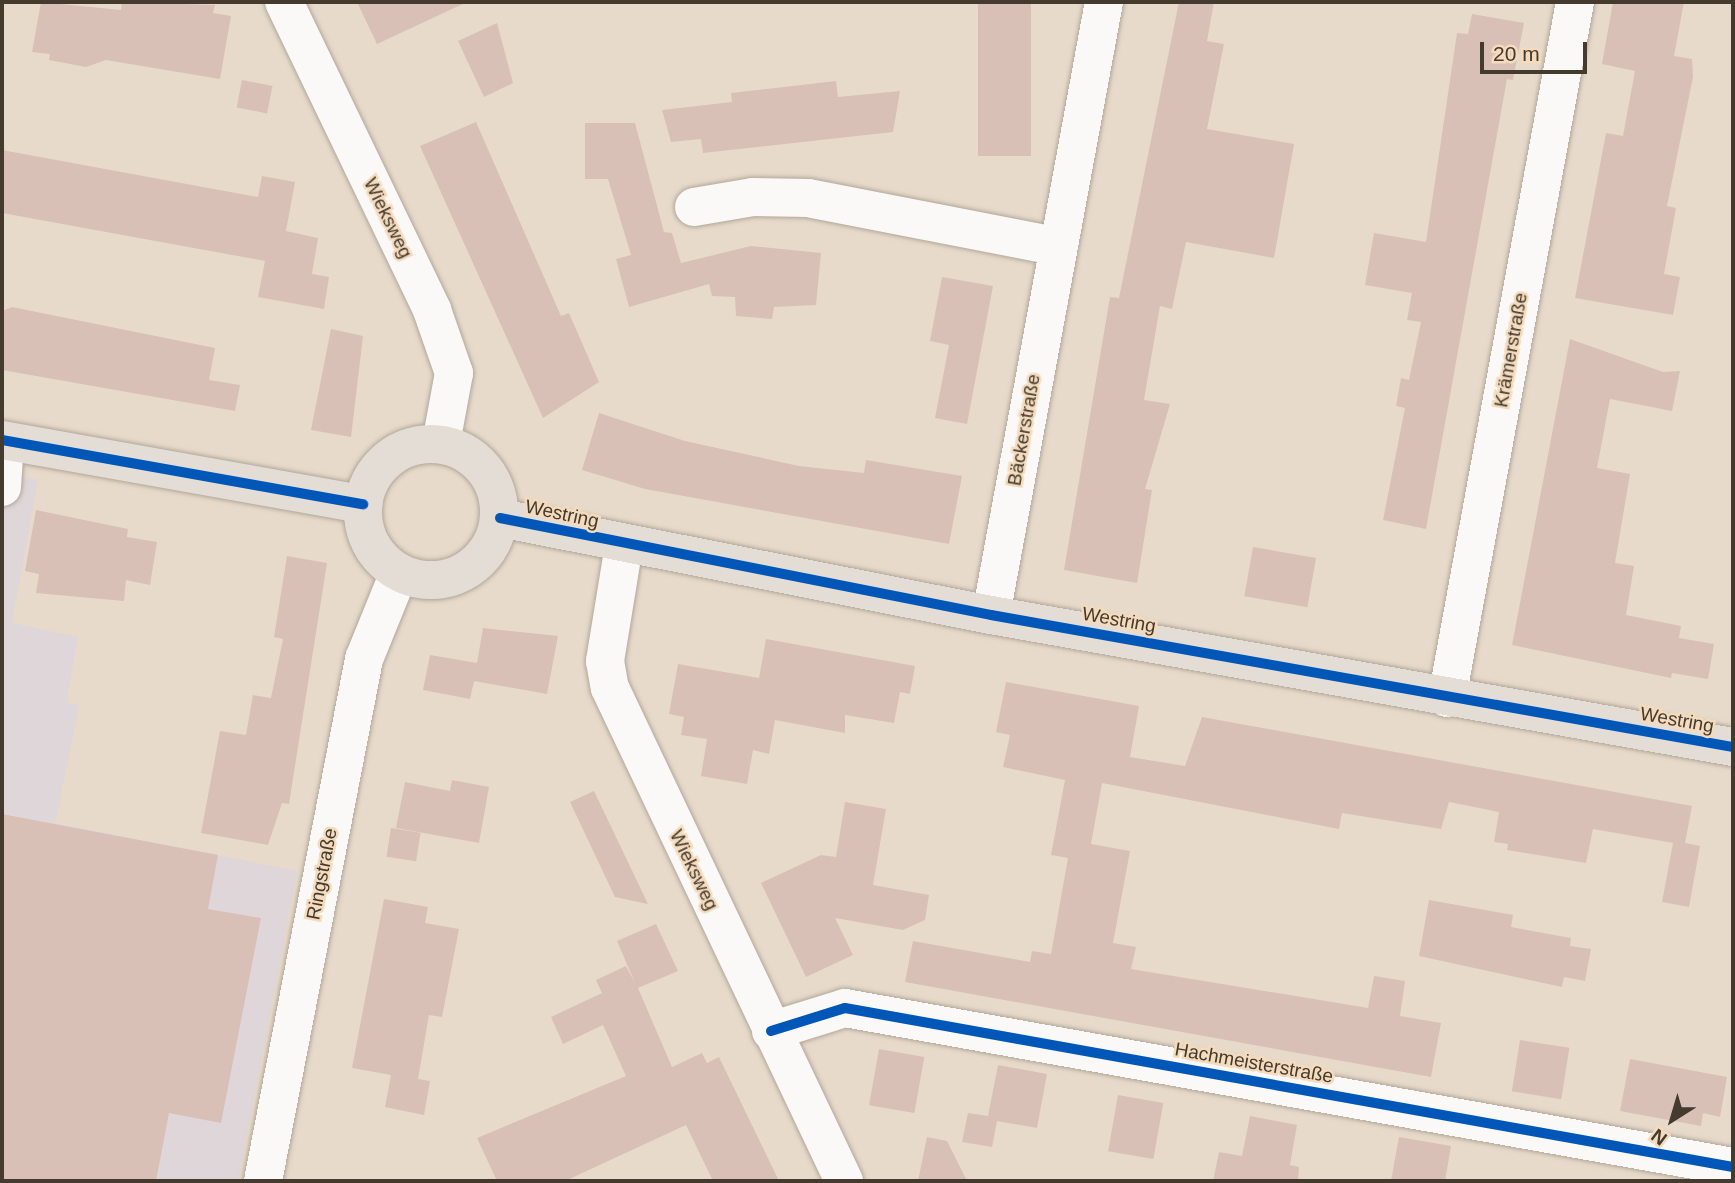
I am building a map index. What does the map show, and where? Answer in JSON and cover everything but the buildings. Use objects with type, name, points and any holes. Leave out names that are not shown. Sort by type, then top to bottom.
[{"type":"main road","points":[[4,441],[363,504]]},
{"type":"main road","points":[[441,443],[486,470],[500,518],[492,544],[475,565],[452,578],[425,580],[399,573],[378,555],[365,531],[363,504],[372,477],[390,457],[441,443]]},
{"type":"main road","name":"Westring","points":[[500,518],[624,545],[991,615],[1733,747]]},
{"type":"street","name":"Wieksweg","points":[[284,2],[432,310],[454,373],[441,443]]},
{"type":"street","name":"Bäckerstraße","points":[[991,615],[1056,246],[1104,2]]},
{"type":"street","name":"Krämerstraße","points":[[1447,698],[1575,2]]},
{"type":"street","points":[[694,207],[753,197],[808,198],[1056,246]]},
{"type":"street","points":[[2,486],[4,441]]},
{"type":"street","name":"Wieksweg","points":[[624,545],[605,660],[610,688],[844,1181]]},
{"type":"street","name":"Ringstraße","points":[[263,1181],[364,659],[399,573]]},
{"type":"street","name":"Hachmeisterstraße","points":[[771,1031],[845,1008],[1733,1167]]},
{"type":"shaded area","points":[[2,474],[38,480],[12,623],[78,637],[66,703],[79,705],[55,823],[297,871],[238,1181],[2,1181]]},
{"type":"cycle path","points":[[2,440],[363,504]]},
{"type":"cycle path","points":[[500,518],[991,615],[1733,747]]},
{"type":"cycle path","points":[[771,1031],[845,1008],[1733,1167]]}]
